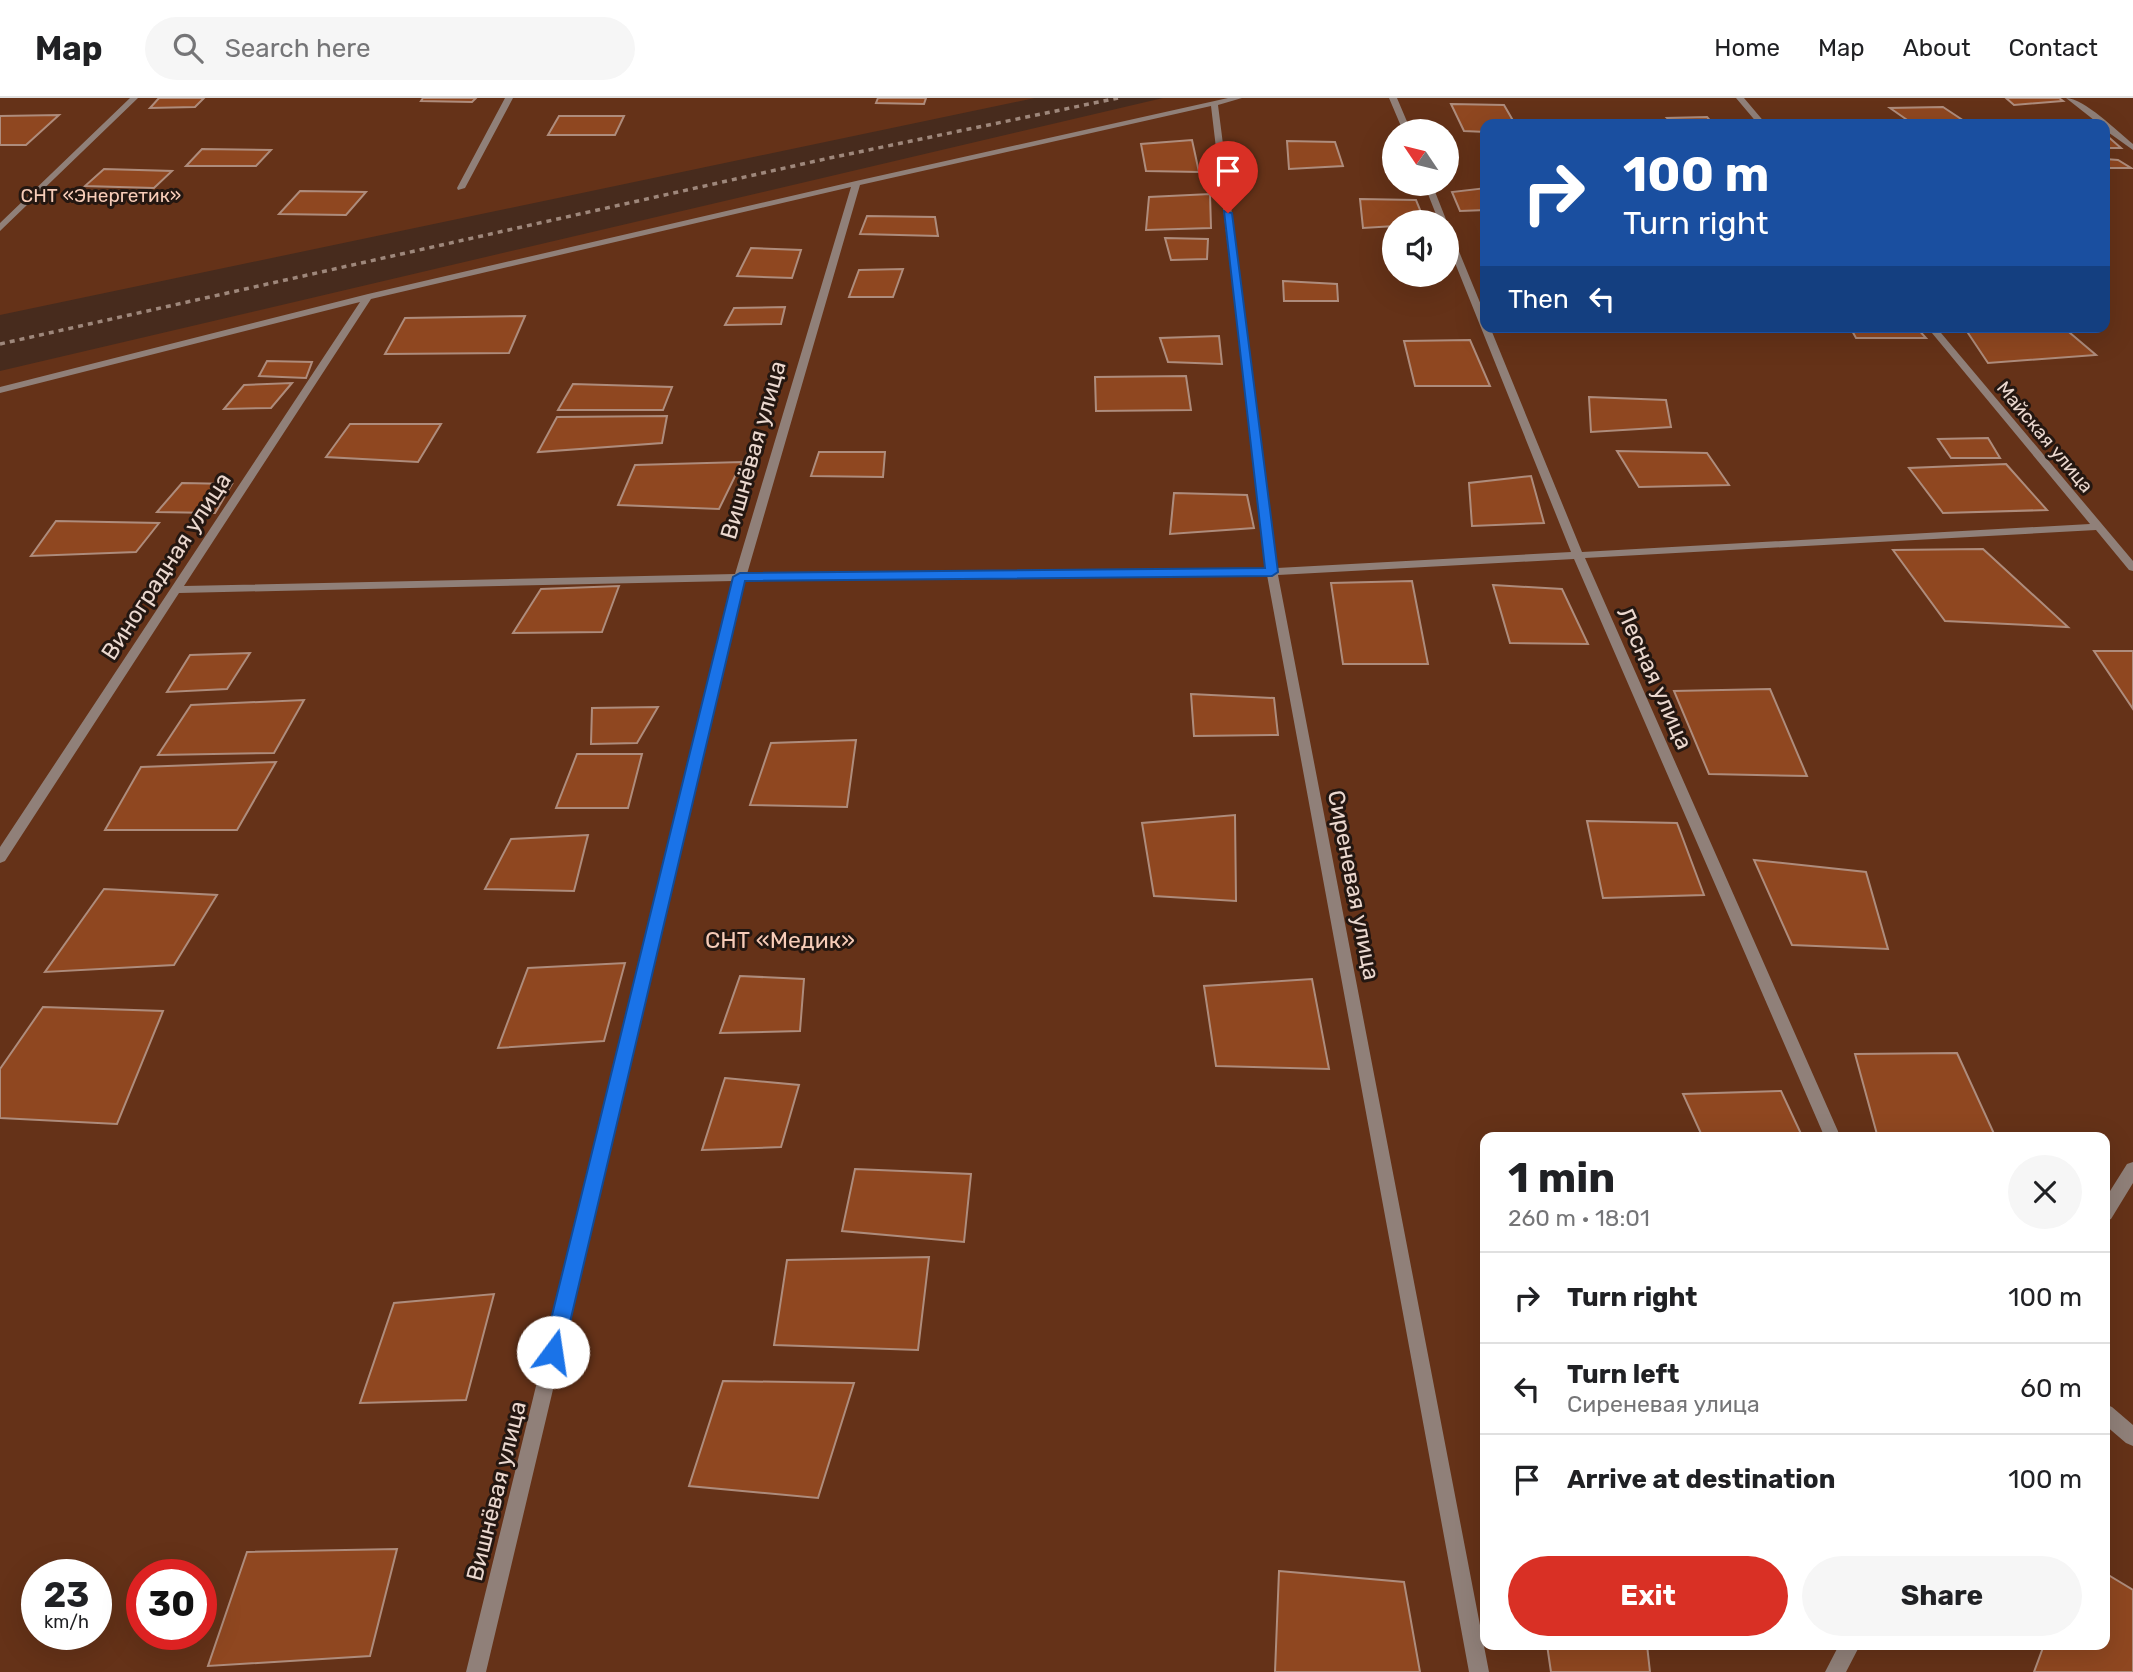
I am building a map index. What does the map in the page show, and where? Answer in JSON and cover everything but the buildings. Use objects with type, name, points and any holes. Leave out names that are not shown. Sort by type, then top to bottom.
[{"type":"street","points":[[0,228],[134,98]]},
{"type":"street","points":[[461,188],[509,98]]},
{"type":"street","points":[[0,390],[368,297],[856,183],[1238,98]]},
{"type":"street","points":[[1393,98],[1401,119]]},
{"type":"street","points":[[1740,98],[1758,119]]},
{"type":"street","points":[[2070,98],[2096,119]]},
{"type":"street","name":"Сиреневая улица","points":[[1214,103],[1272,572],[1479,1672]]},
{"type":"street","points":[[2110,130],[2133,148]]},
{"type":"street","name":"Вишнёвая улица","points":[[476,1672],[740,577],[856,183]]},
{"type":"street","name":"Лесная улица","points":[[1459,262],[1480,314]]},
{"type":"street","name":"Виноградная улица","points":[[0,858],[368,297]]},
{"type":"street","name":"Лесная улица","points":[[1488,333],[1577,554],[1830,1132]]},
{"type":"street","name":"Майская улица","points":[[1936,333],[2133,568]]},
{"type":"street","points":[[175,590],[740,577],[1272,572],[2097,527]]},
{"type":"street","points":[[2110,1206],[2133,1169]]},
{"type":"street","points":[[2110,1417],[2133,1437]]},
{"type":"street","points":[[1835,1672],[1847,1650]]},
{"type":"green space","name":"СНТ «Энергетик»","points":[[0,98],[1035,98],[0,315]]},
{"type":"green space","name":"СНТ «Медик»","points":[[1163,98],[2133,98],[2133,1672],[0,1672],[0,371]]},
{"type":"railway","points":[[0,344],[825,159],[1118,98]]},
{"type":"route","points":[[553,1352],[740,577],[1272,572],[1228,213]]}]
